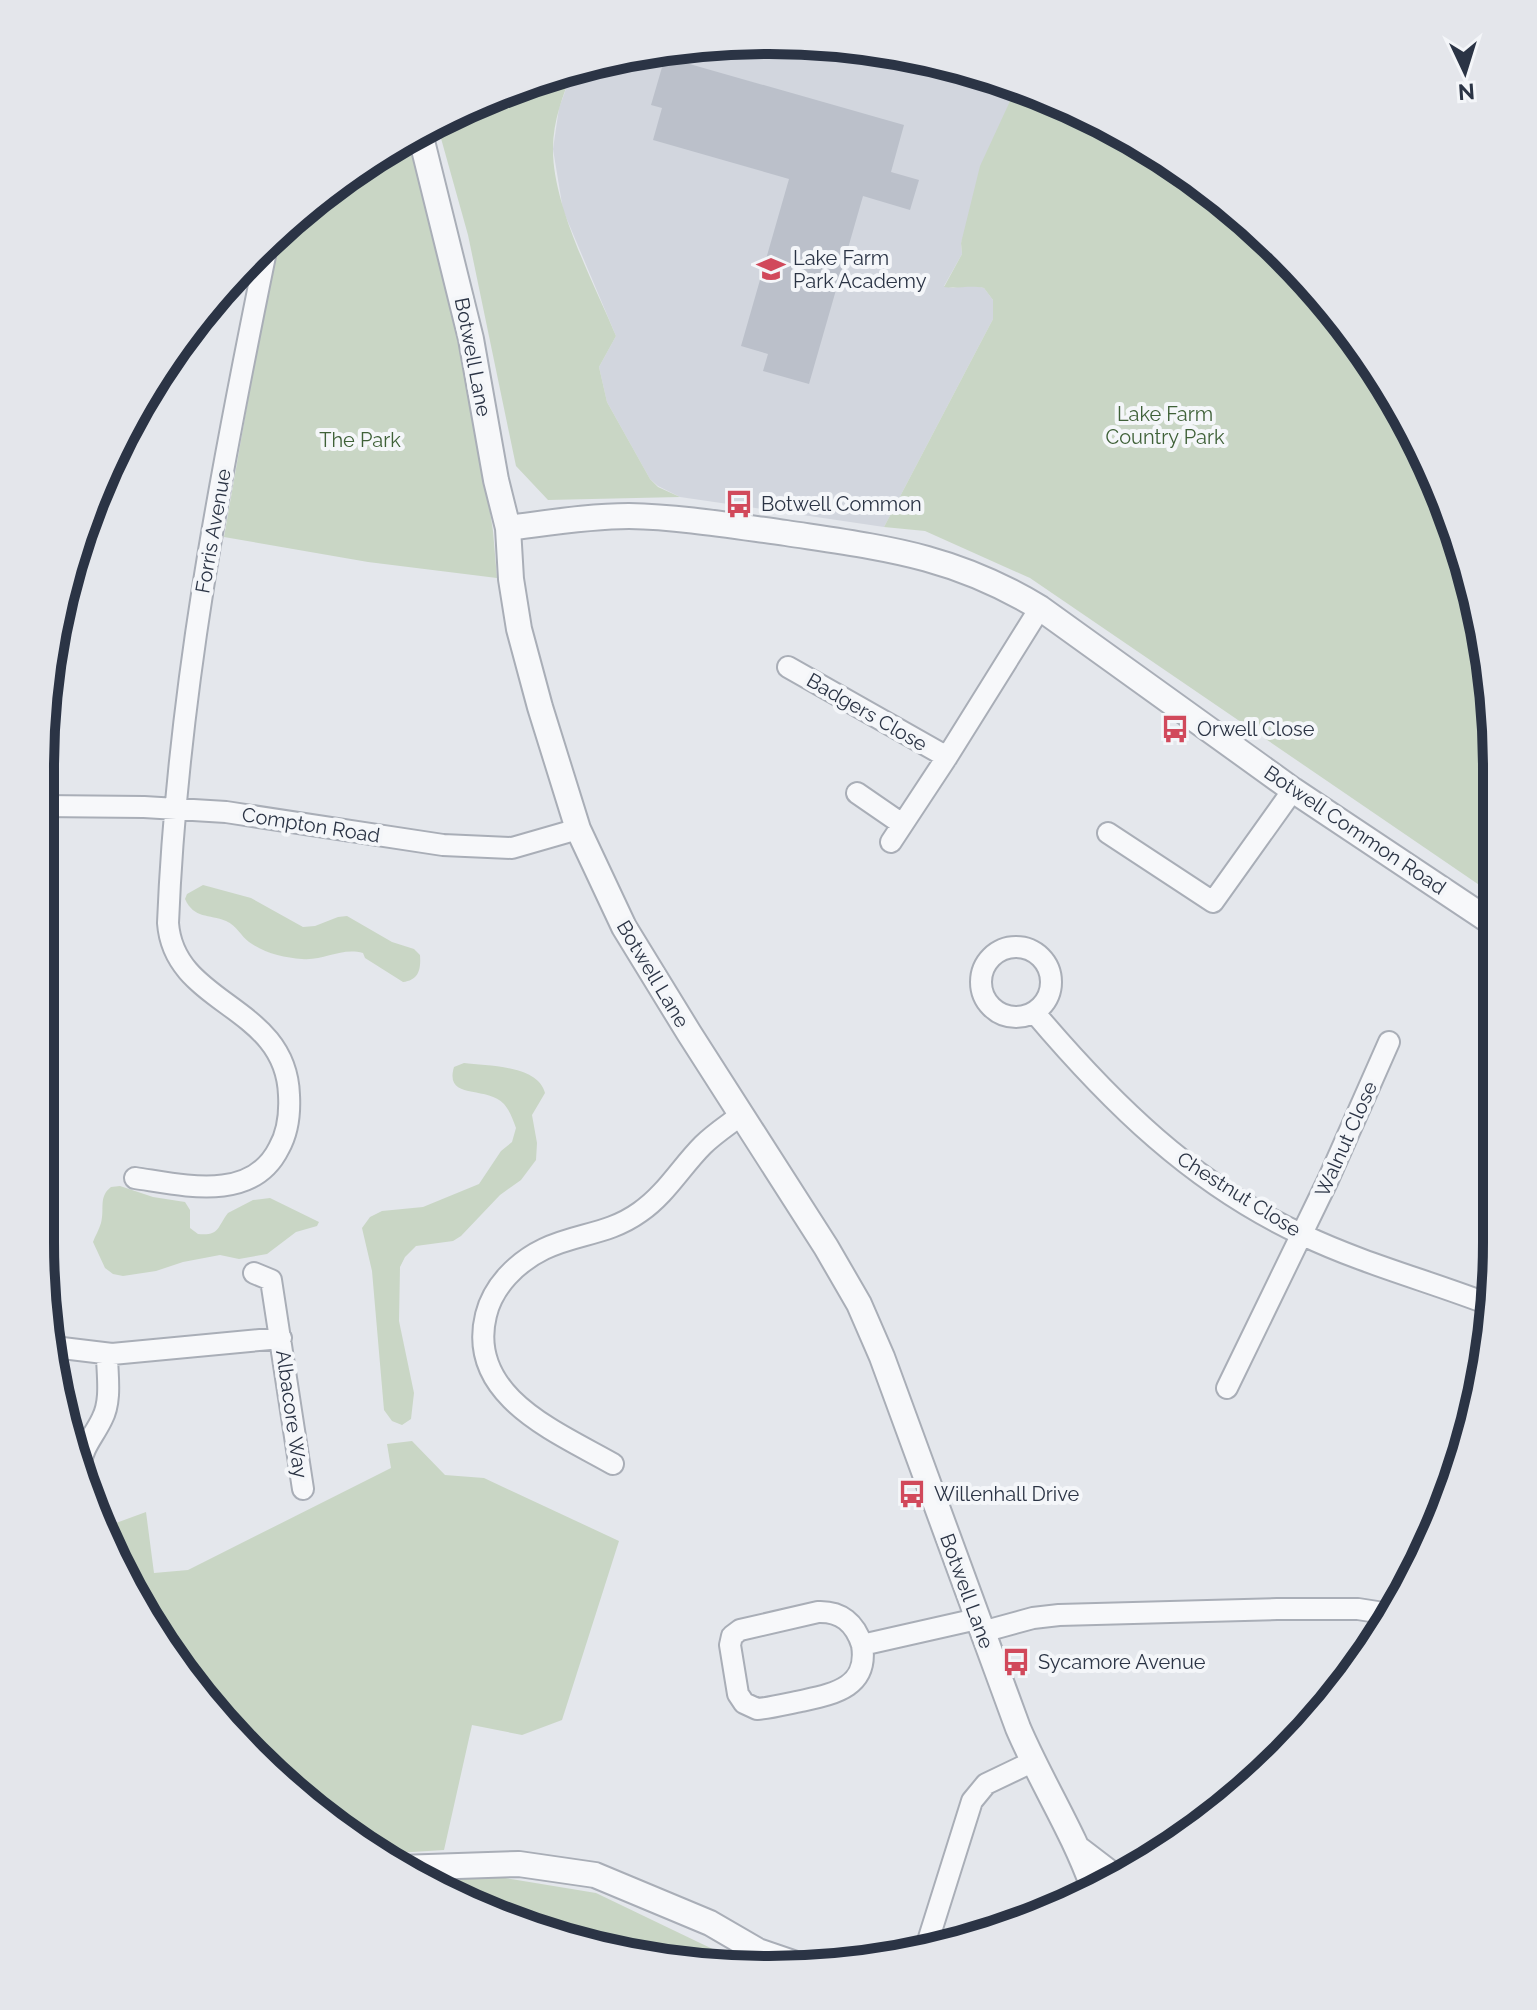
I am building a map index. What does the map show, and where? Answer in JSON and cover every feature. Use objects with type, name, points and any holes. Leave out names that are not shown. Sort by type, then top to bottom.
[{"type":"street","name":"Botwell Lane","points":[[423,144],[468,326],[496,480],[508,528],[511,579],[519,629],[578,829],[624,927],[859,1304],[882,1357],[1032,1762],[1080,1850],[1090,1879]]},
{"type":"street","name":"Forris Avenue","points":[[135,1178],[202,1188],[240,1182],[257,1174],[271,1161],[282,1144],[289,1118],[287,1072],[276,1047],[193,977],[173,948],[168,923],[189,692],[211,531],[264,262]]},
{"type":"street","name":"Botwell Common Road","points":[[508,528],[630,516],[861,544],[914,553],[951,565],[1003,586],[1040,608],[1293,790],[1483,917]]},
{"type":"street","name":"Badgers Close","points":[[891,842],[1040,608]]},
{"type":"street","name":"Badgers Close","points":[[788,667],[947,757]]},
{"type":"street","points":[[1108,833],[1213,902],[1293,790]]},
{"type":"street","points":[[857,793],[902,824]]},
{"type":"street","name":"Compton Road","points":[[54,806],[177,808],[240,814],[479,848],[525,846],[578,829]]},
{"type":"street","name":"Chestnut Close","points":[[1034,1012],[1107,1095],[1157,1140],[1209,1180],[1301,1234],[1350,1256],[1480,1301]]},
{"type":"street","name":"Walnut Close","points":[[1227,1388],[1328,1180],[1389,1042]]},
{"type":"street","points":[[613,1464],[520,1408],[505,1393],[485,1355],[483,1333],[488,1309],[497,1288],[530,1257],[558,1243],[606,1230],[641,1212],[704,1144],[741,1115]]},
{"type":"street","name":"Albacore Way","points":[[254,1273],[271,1280],[303,1489]]},
{"type":"street","points":[[62,1348],[107,1354],[281,1338]]},
{"type":"street","points":[[85,1447],[103,1418],[107,1405],[107,1354]]},
{"type":"street","points":[[862,1645],[1059,1615],[1277,1609],[1358,1609],[1379,1612]]},
{"type":"street","points":[[818,1612],[830,1613],[852,1624],[862,1645],[863,1661],[859,1673],[849,1685],[835,1693],[763,1708],[752,1708],[740,1699],[730,1645],[732,1636],[740,1630],[818,1612]]},
{"type":"street","points":[[929,1937],[972,1801],[986,1784],[1032,1762]]},
{"type":"street","name":"Botwell Lane","points":[[1080,1850],[1107,1870]]},
{"type":"street","points":[[424,1867],[519,1864],[595,1875],[710,1923],[772,1956]]},
{"type":"shaded area","name":"Lake Farm Park Academy","points":[[768,54],[862,60],[908,68],[953,78],[1013,97],[961,243],[962,254],[944,286],[953,288],[969,284],[984,288],[993,300],[993,319],[884,527],[680,497],[650,479],[607,402],[599,367],[616,336],[563,210],[553,149],[559,108],[568,83],[584,78],[675,60]]},
{"type":"green space","points":[[568,83],[555,128],[555,170],[559,194],[576,244],[616,336],[599,367],[607,402],[650,479],[658,487],[680,497],[548,500],[516,466],[468,235],[440,134],[495,108]]},
{"type":"green space","name":"Lake Farm Country Park","points":[[1012,97],[1042,108],[1126,150],[1165,174],[1240,231],[1306,297],[1363,372],[1409,452],[1429,495],[1459,584],[1477,675],[1481,722],[1483,888],[1030,578],[925,531],[884,527],[993,319],[993,300],[984,288],[944,287],[962,254],[961,243],[980,166]]},
{"type":"green space","name":"The Park","points":[[412,149],[431,207],[475,416],[497,578],[368,562],[224,537],[274,253],[334,202]]},
{"type":"green space","points":[[203,885],[251,898],[303,927],[347,916],[392,942],[414,949],[420,955],[418,973],[413,979],[403,982],[365,958],[363,953],[340,953],[310,959],[268,952],[249,942],[230,923],[193,910],[185,899],[187,894]]},
{"type":"green space","points":[[464,1063],[522,1072],[540,1084],[545,1093],[532,1115],[537,1143],[536,1160],[521,1180],[500,1195],[461,1236],[453,1241],[416,1246],[405,1257],[400,1267],[399,1321],[414,1393],[411,1419],[402,1425],[392,1421],[384,1410],[372,1271],[362,1228],[370,1217],[382,1211],[423,1207],[479,1184],[501,1151],[512,1142],[516,1128],[504,1104],[496,1098],[461,1089],[455,1084],[454,1067]]},
{"type":"green space","points":[[120,1186],[153,1197],[185,1202],[190,1210],[190,1228],[198,1234],[214,1232],[228,1213],[253,1200],[270,1198],[319,1222],[317,1226],[296,1232],[267,1254],[239,1259],[220,1255],[123,1276],[105,1268],[93,1242],[101,1223],[105,1195],[111,1187]]},
{"type":"green space","points":[[412,1441],[445,1475],[484,1478],[619,1541],[562,1720],[522,1735],[472,1725],[444,1850],[399,1853],[334,1808],[263,1747],[231,1713],[174,1638],[150,1599],[112,1524],[146,1512],[154,1573],[188,1570],[391,1468],[387,1444]]},
{"type":"green space","points":[[481,1874],[596,1893],[723,1954],[675,1950],[584,1932],[495,1902],[438,1875]]},
{"type":"building","points":[[675,60],[904,125],[891,172],[919,180],[910,210],[863,196],[809,384],[763,371],[768,354],[741,346],[789,179],[653,140],[662,108],[651,105],[664,62]]},
{"type":"place","name":"Lake Farm Park Academy","points":[[771,269]]},
{"type":"place","name":"Botwell Common","points":[[739,504]]},
{"type":"place","name":"Orwell Close","points":[[1175,729]]},
{"type":"place","name":"Willenhall Drive","points":[[912,1494]]},
{"type":"place","name":"Sycamore Avenue","points":[[1016,1662]]}]
